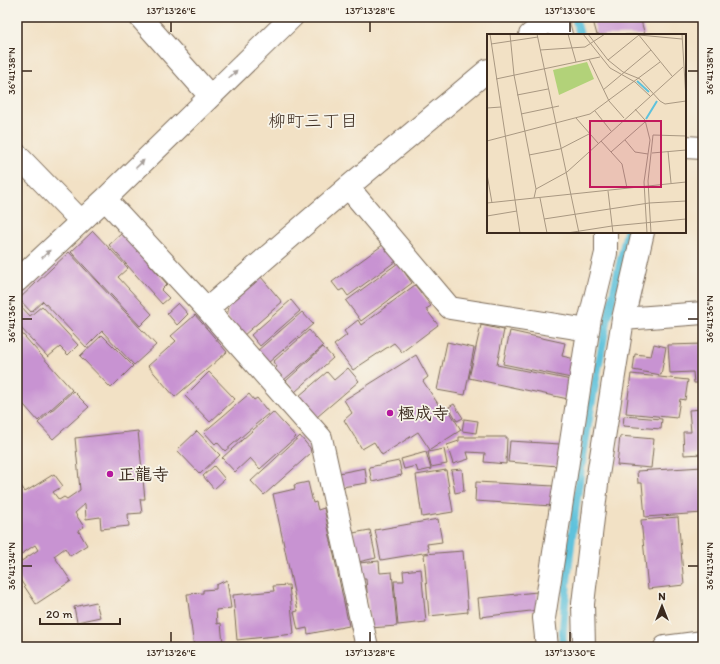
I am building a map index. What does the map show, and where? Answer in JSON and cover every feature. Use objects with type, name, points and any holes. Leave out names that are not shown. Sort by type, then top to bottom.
[{"type":"main road","points":[[140,17],[210,96]]},
{"type":"main road","points":[[17,281],[105,199],[292,17]]},
{"type":"main road","points":[[531,34],[552,17]]},
{"type":"main road","points":[[556,17],[562,34]]},
{"type":"main road","points":[[207,309],[487,71]]},
{"type":"main road","points":[[686,147],[703,148]]},
{"type":"main road","points":[[17,155],[81,221]]},
{"type":"main road","points":[[348,188],[450,308],[588,330]]},
{"type":"main road","points":[[105,199],[207,309],[321,438],[367,647]]},
{"type":"main road","points":[[547,647],[544,618],[588,330],[606,253],[606,233]]},
{"type":"main road","points":[[584,647],[583,604],[597,483],[623,319],[643,233]]},
{"type":"main road","points":[[623,319],[703,313]]},
{"type":"main road","points":[[665,647],[703,642]]},
{"type":"building","points":[[592,17],[640,17],[645,34],[597,34]]},
{"type":"building","points":[[93,231],[128,268],[118,277],[152,314],[140,326],[71,252]]},
{"type":"building","points":[[122,233],[167,284],[161,290],[169,298],[162,304],[109,245]]},
{"type":"building","points":[[384,244],[396,261],[348,296],[343,289],[339,291],[332,282]]},
{"type":"building","points":[[69,252],[156,345],[134,365],[102,331],[86,347],[43,301],[31,312],[19,299]]},
{"type":"building","points":[[398,263],[412,283],[361,321],[346,301]]},
{"type":"building","points":[[261,277],[282,302],[243,336],[227,317],[229,305]]},
{"type":"building","points":[[415,285],[431,306],[426,309],[438,325],[402,352],[394,343],[353,370],[334,345],[347,335],[344,331],[358,320],[361,325]]},
{"type":"building","points":[[291,300],[300,311],[260,346],[251,335]]},
{"type":"building","points":[[178,303],[188,314],[177,325],[167,313]]},
{"type":"building","points":[[19,304],[30,316],[42,306],[78,345],[68,355],[60,347],[48,357],[17,324],[17,306]]},
{"type":"building","points":[[302,312],[313,324],[268,363],[257,351]]},
{"type":"building","points":[[195,315],[227,352],[175,397],[148,366],[176,341],[171,336]]},
{"type":"building","points":[[481,325],[504,330],[497,365],[571,380],[568,399],[469,378]]},
{"type":"building","points":[[17,328],[72,390],[38,421],[17,397]]},
{"type":"building","points":[[309,330],[323,346],[284,380],[274,370],[277,367],[273,362]]},
{"type":"building","points":[[510,331],[565,343],[562,356],[575,359],[571,378],[503,364]]},
{"type":"building","points":[[102,335],[133,366],[111,388],[80,356]]},
{"type":"building","points":[[447,342],[474,348],[465,395],[437,390]]},
{"type":"building","points":[[654,344],[666,347],[661,375],[633,370],[635,354],[651,356]]},
{"type":"building","points":[[703,344],[703,383],[694,383],[693,372],[670,373],[668,345]]},
{"type":"building","points":[[323,347],[333,358],[295,392],[286,381]]},
{"type":"building","points":[[416,355],[428,377],[423,381],[442,410],[447,407],[461,430],[430,450],[418,432],[382,455],[374,442],[362,449],[344,420],[352,413],[344,400]]},
{"type":"building","points":[[348,368],[359,381],[317,417],[299,396],[327,372],[334,380]]},
{"type":"building","points":[[209,372],[235,399],[210,422],[185,396]]},
{"type":"building","points":[[631,374],[688,380],[685,400],[680,399],[677,418],[626,413]]},
{"type":"building","points":[[73,391],[89,407],[53,439],[38,423]]},
{"type":"building","points":[[249,394],[254,400],[257,398],[269,413],[225,451],[217,442],[215,444],[204,432]]},
{"type":"building","points":[[454,404],[463,418],[457,421],[449,407]]},
{"type":"building","points":[[703,409],[703,454],[684,455],[683,432],[691,432],[689,410]]},
{"type":"building","points":[[273,412],[296,437],[260,469],[250,458],[235,472],[222,458]]},
{"type":"building","points":[[624,416],[662,419],[661,429],[623,426]]},
{"type":"building","points":[[464,419],[478,421],[476,433],[462,431]]},
{"type":"building","points":[[138,431],[145,499],[140,499],[142,513],[128,514],[129,526],[101,529],[100,517],[86,519],[85,504],[75,513],[84,527],[78,530],[87,545],[70,556],[65,548],[54,556],[71,581],[36,604],[17,575],[17,564],[38,550],[35,545],[17,557],[17,486],[20,484],[25,492],[54,474],[63,486],[53,492],[59,500],[64,497],[67,499],[80,490],[75,438]]},
{"type":"building","points":[[197,431],[220,455],[200,474],[177,450]]},
{"type":"building","points":[[300,436],[310,448],[311,453],[264,495],[251,481]]},
{"type":"building","points":[[620,436],[654,439],[651,468],[617,465]]},
{"type":"building","points":[[459,437],[507,437],[506,464],[484,462],[485,453],[467,452],[469,459],[453,464],[447,445],[459,441]]},
{"type":"building","points":[[510,441],[560,444],[558,466],[508,462]]},
{"type":"building","points":[[444,449],[447,464],[431,467],[428,452]]},
{"type":"building","points":[[426,452],[431,469],[418,472],[416,466],[404,469],[401,459]]},
{"type":"building","points":[[399,461],[402,475],[372,482],[369,467]]},
{"type":"building","points":[[214,466],[225,479],[214,489],[203,476]]},
{"type":"building","points":[[703,467],[703,513],[645,517],[642,483],[638,483],[637,471]]},
{"type":"building","points":[[365,468],[367,483],[342,487],[339,473]]},
{"type":"building","points":[[462,469],[464,491],[455,493],[451,470]]},
{"type":"building","points":[[446,470],[453,512],[422,517],[416,475]]},
{"type":"building","points":[[308,482],[313,503],[316,502],[318,510],[324,508],[349,626],[308,634],[307,628],[298,630],[294,612],[298,611],[273,494],[295,489],[294,485]]},
{"type":"building","points":[[476,482],[554,486],[552,506],[475,501]]},
{"type":"building","points":[[678,517],[684,585],[648,589],[641,520]]},
{"type":"building","points":[[438,519],[442,542],[427,544],[429,552],[381,560],[375,530]]},
{"type":"building","points":[[370,530],[376,558],[358,562],[353,533]]},
{"type":"building","points":[[463,551],[468,612],[429,616],[424,554]]},
{"type":"building","points":[[379,561],[380,573],[392,572],[397,626],[370,628],[366,579],[361,579],[359,563]]},
{"type":"building","points":[[421,569],[426,622],[398,625],[394,581],[404,581],[403,571]]},
{"type":"building","points":[[227,580],[231,608],[216,610],[217,624],[221,623],[223,644],[194,647],[187,594],[203,593],[203,590],[216,589],[216,585]]},
{"type":"building","points":[[289,585],[294,634],[237,640],[233,595],[274,591],[273,586]]},
{"type":"building","points":[[537,592],[539,610],[480,617],[478,598]]},
{"type":"building","points":[[96,602],[100,617],[77,622],[74,607]]},
{"type":"waterway","points":[[575,17],[580,34]]},
{"type":"waterway","points":[[562,647],[568,567],[584,446],[606,327],[627,233]]},
{"type":"place","name":"極成寺","points":[[390,413]]},
{"type":"place","name":"正龍寺","points":[[110,474]]},
{"type":"district","name":"柳町三丁目","points":[[313,121]]}]
